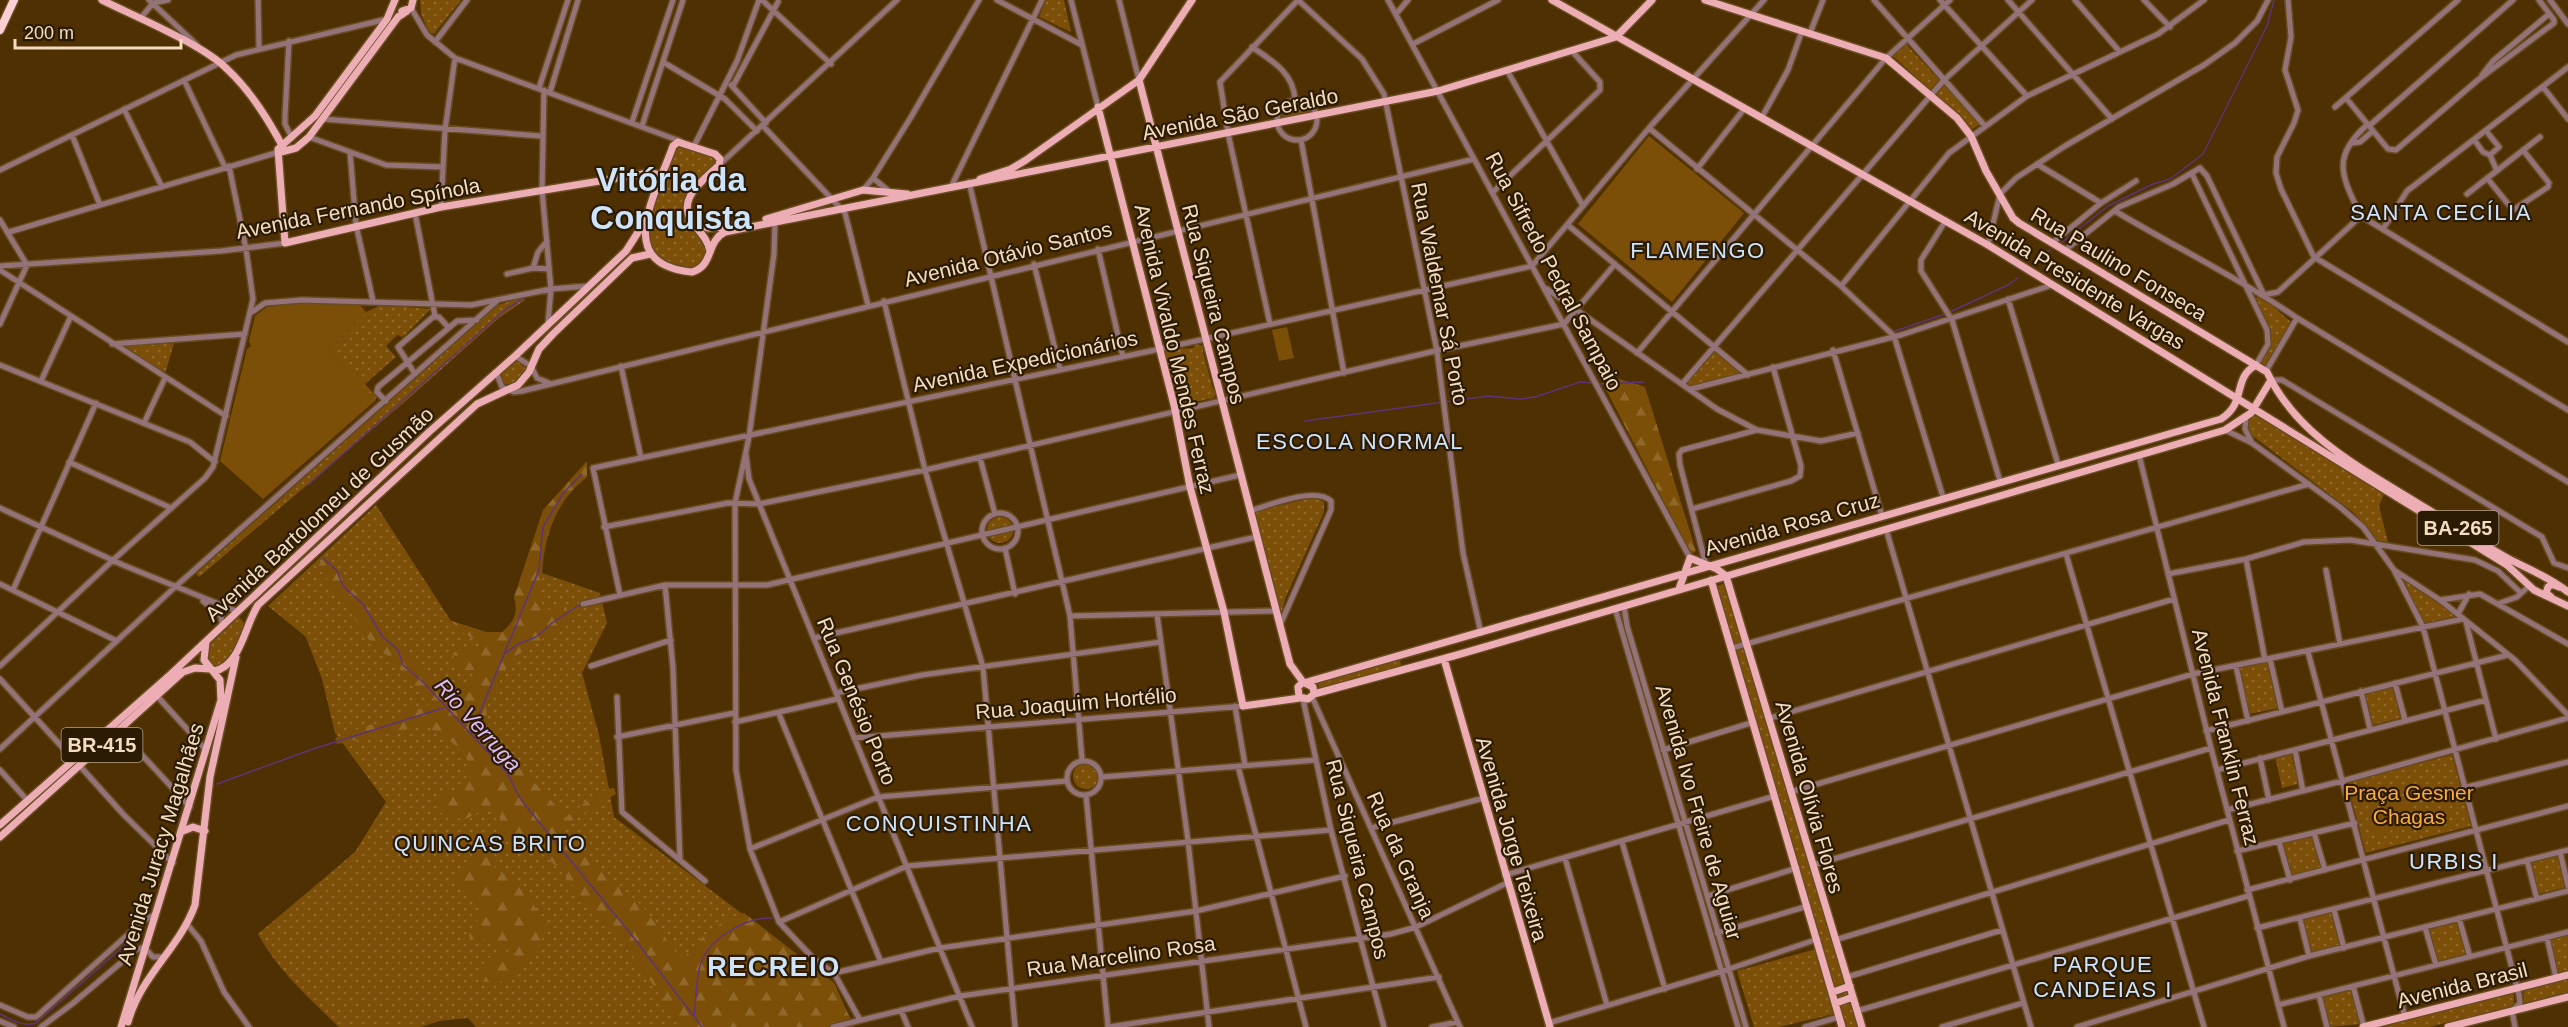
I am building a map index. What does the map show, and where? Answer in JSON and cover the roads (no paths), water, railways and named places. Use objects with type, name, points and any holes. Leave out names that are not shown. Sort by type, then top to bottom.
[{"type":"highway","points":[[0,12],[12,4]]},
{"type":"highway","points":[[0,30],[12,4]]},
{"type":"main road","points":[[102,0],[204,52],[219,62],[240,83],[257,105],[279,150],[285,243]]},
{"type":"main road","points":[[966,184],[995,175],[1026,160],[1139,80],[1192,0]]},
{"type":"main road","name":"Avenida Presidente Vargas","points":[[1552,0],[1744,109],[1814,145],[1988,245],[2240,398],[2507,565],[2529,586],[2568,606]]},
{"type":"main road","name":"Avenida São Geraldo","points":[[693,223],[715,228],[775,220],[842,208],[890,195],[912,194],[1029,173],[1109,155],[1317,117],[1438,91],[1508,72],[1616,37],[1652,0]]},
{"type":"main road","points":[[1705,0],[1886,58]]},
{"type":"main road","points":[[395,1],[400,10],[412,5]]},
{"type":"main road","points":[[279,150],[315,116],[387,18],[395,1]]},
{"type":"main road","points":[[279,150],[300,145],[309,137],[398,17],[412,5]]},
{"type":"main road","name":"Rua Paulino Fonseca","points":[[1886,58],[1957,118],[1971,136],[1982,162],[2013,218],[2064,251],[2256,365]]},
{"type":"main road","name":"Rua Siqueira Campos","points":[[1139,80],[1280,627],[1290,663],[1305,682]]},
{"type":"main road","name":"Avenida Vivaldo Mendes Ferraz","points":[[1098,107],[1176,412],[1190,487],[1224,612],[1243,706]]},
{"type":"main road","points":[[650,254],[644,242],[648,215],[673,146],[682,142],[718,156],[719,165],[687,199],[687,210],[693,223],[705,237],[711,251]]},
{"type":"main road","points":[[1026,160],[1032,164],[1029,173]]},
{"type":"main road","name":"Avenida Fernando Spínola","points":[[285,243],[441,207],[542,190],[649,173],[656,174],[661,181]]},
{"type":"main road","name":"Avenida São Geraldo","points":[[650,254],[672,268],[692,272],[704,266],[715,240],[721,233],[775,220],[862,190],[890,195]]},
{"type":"main road","name":"Avenida Bartolomeu de Gusmão","points":[[0,825],[206,642],[236,611],[515,356],[548,322],[626,251],[648,215]]},
{"type":"main road","name":"Avenida Bartolomeu de Gusmão","points":[[236,655],[247,624],[258,605],[477,404],[524,380],[539,349],[632,258],[650,254]]},
{"type":"main road","points":[[2256,365],[2266,371],[2277,391]]},
{"type":"main road","name":"Avenida Rosa Cruz","points":[[1305,682],[2224,417],[2240,398],[2239,389],[2246,373],[2256,365]]},
{"type":"main road","points":[[2240,398],[2250,399],[2261,396],[2271,380]]},
{"type":"main road","name":"BA-265","points":[[2277,391],[2308,430],[2349,461],[2510,560],[2550,578],[2567,592]]},
{"type":"main road","name":"Avenida Rosa Cruz","points":[[1302,698],[1410,669],[1679,589],[1713,582],[1725,576],[1861,535],[2213,434],[2246,418],[2255,408],[2261,396]]},
{"type":"main road","points":[[2209,422],[2213,426],[2213,434]]},
{"type":"main road","points":[[2068,461],[2064,470],[2071,475]]},
{"type":"main road","points":[[1972,489],[1979,495],[1977,502]]},
{"type":"main road","points":[[1860,523],[1857,530],[1861,535]]},
{"type":"main road","points":[[1679,589],[1688,571],[1690,558],[1725,576]]},
{"type":"main road","points":[[1713,582],[1717,570],[1726,560]]},
{"type":"main road","name":"Avenida Olívia Flores","points":[[1725,576],[1770,717],[1790,792],[1862,1027]]},
{"type":"main road","name":"Avenida Olívia Flores","points":[[1713,582],[1842,1027]]},
{"type":"main road","points":[[2558,602],[2546,593],[2548,586],[2556,585],[2567,592]]},
{"type":"main road","points":[[1585,603],[1591,607],[1589,616]]},
{"type":"main road","name":"Avenida Juracy Magalhães","points":[[122,1027],[221,700],[221,684],[204,656],[206,642]]},
{"type":"main road","points":[[212,670],[227,666],[236,655]]},
{"type":"main road","name":"Avenida Juracy Magalhães","points":[[126,1027],[144,982],[187,924],[197,895],[210,777],[236,655]]},
{"type":"main road","points":[[1404,655],[1402,663],[1410,669]]},
{"type":"main road","name":"Avenida Jorge Teixeira","points":[[1444,659],[1549,1025]]},
{"type":"main road","name":"BR-415","points":[[0,837],[183,672],[195,668],[212,670]]},
{"type":"main road","points":[[1302,698],[1297,688],[1305,682],[1313,687],[1313,696]]},
{"type":"main road","name":"Rua Joaquim Hortélio","points":[[1243,706],[1302,698]]},
{"type":"main road","points":[[183,831],[193,827],[205,831]]},
{"type":"main road","name":"Avenida Brasil","points":[[2364,1027],[2568,975]]},
{"type":"main road","points":[[1833,992],[1850,986]]},
{"type":"main road","points":[[1836,1003],[1853,997]]},
{"type":"main road","name":"Avenida Brasil","points":[[2448,1027],[2568,997]]},
{"type":"street","points":[[151,2],[168,0]]},
{"type":"street","points":[[258,0],[259,48]]},
{"type":"street","points":[[435,42],[466,0]]},
{"type":"street","points":[[544,90],[578,0]]},
{"type":"street","points":[[632,122],[673,0]]},
{"type":"street","points":[[642,126],[683,0]]},
{"type":"street","points":[[719,165],[831,64],[897,0]]},
{"type":"street","points":[[862,190],[873,178],[980,0]]},
{"type":"street","points":[[997,0],[1082,45]]},
{"type":"street","points":[[951,187],[1042,0]]},
{"type":"street","name":"Avenida Vivaldo Mendes Ferraz","points":[[1071,0],[1098,107]]},
{"type":"street","name":"Rua Siqueira Campos","points":[[1119,0],[1139,80]]},
{"type":"street","points":[[1270,324],[1228,133],[1220,82],[1298,0]]},
{"type":"street","name":"Rua Waldemar Sá Porto","points":[[1298,0],[1366,64],[1382,87],[1437,351],[1463,553],[1481,633]]},
{"type":"street","name":"Rua Sifredo Pedral Sampaio","points":[[1388,0],[1690,558]]},
{"type":"street","points":[[1396,14],[1408,0]]},
{"type":"street","points":[[1413,44],[1498,0]]},
{"type":"street","points":[[1533,266],[1569,226],[1583,206],[1649,128],[1764,0]]},
{"type":"street","points":[[1810,33],[1823,0]]},
{"type":"street","points":[[1874,0],[1985,126]]},
{"type":"street","points":[[1636,352],[1755,216],[1886,58],[1942,3],[1950,0]]},
{"type":"street","points":[[2008,0],[2112,119]]},
{"type":"street","points":[[1682,384],[1944,80],[2032,0]]},
{"type":"street","points":[[2075,0],[2120,52]]},
{"type":"street","points":[[2144,0],[2170,27]]},
{"type":"street","points":[[1841,286],[1949,153],[2027,96],[2170,27],[2204,0]]},
{"type":"street","points":[[1988,245],[2000,194],[2037,164],[2204,65],[2235,43],[2247,32],[2268,0]]},
{"type":"street","points":[[2288,0],[2291,37],[2285,70],[2298,110],[2277,158],[2276,173],[2281,189],[2314,257],[2568,410]]},
{"type":"street","points":[[2335,107],[2458,0]]},
{"type":"street","points":[[2513,0],[2370,127],[2354,136],[2341,168],[2344,183],[2361,216],[2568,342]]},
{"type":"street","points":[[2346,98],[2391,151],[2398,149],[2479,79],[2554,22],[2539,0]]},
{"type":"street","points":[[2550,0],[2568,24]]},
{"type":"street","points":[[548,322],[551,290],[542,190],[541,136],[544,90],[567,1]]},
{"type":"street","points":[[762,1],[831,64]]},
{"type":"street","points":[[694,147],[721,96],[730,85],[778,1],[762,1]]},
{"type":"street","points":[[730,85],[762,1]]},
{"type":"street","points":[[140,19],[151,2]]},
{"type":"street","points":[[151,2],[204,52]]},
{"type":"street","points":[[1942,3],[2027,96]]},
{"type":"street","points":[[412,5],[422,28],[455,58],[682,142]]},
{"type":"street","points":[[2479,79],[2493,61],[2549,14]]},
{"type":"street","points":[[0,170],[219,62],[259,48],[387,18]]},
{"type":"street","points":[[1762,117],[1788,70],[1802,31]]},
{"type":"street","points":[[289,41],[285,124],[292,138]]},
{"type":"street","points":[[1252,47],[1287,75],[1293,87],[1295,99]]},
{"type":"street","points":[[1493,192],[1601,87],[1599,80],[1572,50]]},
{"type":"street","points":[[441,207],[445,130],[455,58]]},
{"type":"street","points":[[663,62],[721,96],[757,131]]},
{"type":"street","points":[[2383,229],[2407,191],[2487,132],[2568,67]]},
{"type":"street","points":[[1508,72],[1583,206]]},
{"type":"street","points":[[0,666],[112,560],[205,478],[214,462],[252,312],[253,299],[246,249],[227,166],[184,80]]},
{"type":"street","points":[[730,85],[842,208],[868,305]]},
{"type":"street","points":[[2543,87],[2568,119]]},
{"type":"street","points":[[1295,99],[1313,107],[1317,117],[1310,136],[1301,140],[1287,138],[1277,124],[1282,108],[1295,99]]},
{"type":"street","points":[[1697,169],[1744,109]]},
{"type":"street","points":[[124,110],[162,187]]},
{"type":"street","points":[[322,119],[541,136]]},
{"type":"street","points":[[1649,128],[1841,286],[1894,336],[1943,497]]},
{"type":"street","points":[[2487,132],[2499,147],[2490,154]]},
{"type":"street","points":[[72,135],[100,205]]},
{"type":"street","points":[[2467,194],[2540,136]]},
{"type":"street","points":[[309,137],[386,165],[443,167]]},
{"type":"street","points":[[1301,140],[1344,373]]},
{"type":"street","points":[[2475,141],[2483,152],[2490,154]]},
{"type":"street","points":[[9,232],[279,150]]},
{"type":"street","points":[[2487,178],[2513,210],[2548,187],[2549,183],[2523,150]]},
{"type":"street","points":[[350,152],[356,225],[372,301]]},
{"type":"street","points":[[2490,154],[2497,171]]},
{"type":"street","name":"Avenida Otávio Santos","points":[[507,390],[522,391],[991,274],[1474,159]]},
{"type":"street","points":[[2037,164],[2101,202]]},
{"type":"street","points":[[2064,251],[2115,211],[2200,168],[2207,176],[2264,295]]},
{"type":"street","name":"Avenida Rosa Cruz","points":[[2192,174],[2247,286],[2269,337],[2266,348],[2256,365]]},
{"type":"street","points":[[2195,180],[2200,176],[2207,176]]},
{"type":"street","points":[[873,178],[890,195]]},
{"type":"street","points":[[2052,243],[2101,202],[2136,181]]},
{"type":"street","points":[[966,184],[991,274],[1070,616],[1082,759]]},
{"type":"street","points":[[2115,211],[2264,295],[2297,318],[2568,482]]},
{"type":"street","points":[[415,213],[435,306],[435,316],[448,327]]},
{"type":"street","points":[[2264,295],[2277,293],[2361,216]]},
{"type":"street","points":[[0,220],[27,265],[0,324]]},
{"type":"street","points":[[775,220],[774,254],[749,437],[735,503],[736,770],[750,849],[779,922],[814,959],[834,973],[860,1020]]},
{"type":"street","points":[[1946,220],[1926,252],[1921,266],[1922,274],[1952,320],[2000,481]]},
{"type":"street","points":[[1569,226],[1748,375]]},
{"type":"street","points":[[533,268],[536,257],[547,241]]},
{"type":"street","name":"Avenida Fernando Spínola","points":[[0,268],[246,249],[285,243]]},
{"type":"street","points":[[1098,249],[1123,357]]},
{"type":"street","points":[[1034,264],[1060,369]]},
{"type":"street","points":[[620,595],[604,528],[735,503],[759,504],[925,470],[1437,351],[1564,324],[1615,264]]},
{"type":"street","name":"Avenida Expedicionários","points":[[604,528],[593,468],[1123,357],[1533,266]]},
{"type":"street","points":[[0,268],[120,350],[226,416]]},
{"type":"street","points":[[507,274],[533,268],[549,269]]},
{"type":"street","points":[[1691,389],[1952,320],[2052,285]]},
{"type":"street","points":[[252,312],[265,303],[372,301],[435,306],[471,305],[551,290],[588,286]]},
{"type":"street","points":[[1545,287],[1736,421],[1756,430],[1821,441],[1858,433]]},
{"type":"street","points":[[2276,304],[2277,293]]},
{"type":"street","points":[[2008,299],[2058,464]]},
{"type":"street","points":[[0,749],[175,587],[498,300]]},
{"type":"street","points":[[884,301],[925,470],[982,667],[992,786],[1009,938],[1015,1027]]},
{"type":"street","points":[[41,381],[71,316]]},
{"type":"street","points":[[415,374],[398,347],[435,316]]},
{"type":"street","points":[[2266,371],[2297,318]]},
{"type":"street","points":[[386,401],[377,392],[378,387],[406,362],[448,327],[464,319],[477,320]]},
{"type":"street","points":[[464,319],[469,328]]},
{"type":"street","points":[[111,344],[245,334]]},
{"type":"street","points":[[120,350],[122,343]]},
{"type":"street","points":[[1833,350],[1882,516]]},
{"type":"street","points":[[515,356],[531,366],[537,378],[550,384]]},
{"type":"street","points":[[0,365],[190,442],[214,462]]},
{"type":"street","points":[[621,366],[641,459]]},
{"type":"street","points":[[1692,509],[1798,478],[1802,468],[1773,368]]},
{"type":"street","points":[[496,372],[499,384],[507,390]]},
{"type":"street","points":[[144,423],[165,378]]},
{"type":"street","points":[[2271,380],[2282,380],[2542,537],[2554,563],[2568,568]]},
{"type":"street","points":[[2277,391],[2277,382],[2282,380]]},
{"type":"street","points":[[14,590],[96,403]]},
{"type":"street","points":[[2246,418],[2245,429],[2252,443]]},
{"type":"street","points":[[1706,565],[1678,457],[1682,450],[1756,430]]},
{"type":"street","points":[[2225,430],[2252,443],[2348,514],[2378,545],[2394,570],[2423,627],[2463,788],[2488,871],[2518,988],[2520,1003],[2512,1011],[2515,1027]]},
{"type":"street","name":"Rua Genésio Porto","points":[[746,452],[749,479],[972,1027]]},
{"type":"street","name":"Avenida Franklin Ferraz","points":[[2139,455],[2247,893],[2284,1027]]},
{"type":"street","points":[[980,458],[995,514]]},
{"type":"street","points":[[69,462],[171,508]]},
{"type":"street","points":[[583,604],[665,585],[756,587],[1240,475]]},
{"type":"street","points":[[1732,648],[2309,484]]},
{"type":"street","points":[[1250,511],[1315,494],[1328,497],[1332,505],[1280,627]]},
{"type":"street","points":[[0,508],[112,560],[236,611]]},
{"type":"street","points":[[995,514],[1012,518],[1018,528],[1014,543],[1005,548],[994,548],[983,535],[984,525],[995,514]]},
{"type":"street","points":[[1886,529],[2031,1027]]},
{"type":"street","points":[[814,638],[1015,594],[1062,580],[1256,537]]},
{"type":"street","points":[[2168,574],[2246,559],[2316,541],[2350,540],[2453,556],[2485,564],[2498,571],[2521,593]]},
{"type":"street","points":[[1005,548],[1015,594]]},
{"type":"street","points":[[2066,554],[2204,1027]]},
{"type":"street","points":[[2246,559],[2282,712]]},
{"type":"street","points":[[2326,570],[2340,644]]},
{"type":"street","points":[[2227,810],[2454,751],[2568,717],[2508,655],[2440,600],[2394,570]]},
{"type":"street","points":[[0,584],[117,641]]},
{"type":"street","points":[[665,585],[671,640],[680,860]]},
{"type":"street","points":[[2500,603],[2521,593],[2529,586]]},
{"type":"street","points":[[2458,614],[2469,594]]},
{"type":"street","points":[[2440,600],[2480,594],[2500,603],[2568,644]]},
{"type":"street","points":[[197,596],[221,616],[222,625]]},
{"type":"street","points":[[1770,717],[2174,599]]},
{"type":"street","name":"Avenida Ivo Freire de Aguiar","points":[[1624,606],[1641,682]]},
{"type":"street","name":"Avenida Ivo Freire de Aguiar","points":[[1615,608],[1641,682],[1661,750],[1738,1027]]},
{"type":"street","points":[[1070,616],[1276,611]]},
{"type":"street","points":[[1157,614],[1188,841],[1209,1027]]},
{"type":"street","points":[[1790,792],[2193,674],[2464,620]]},
{"type":"street","points":[[2464,620],[2496,739]]},
{"type":"street","points":[[591,666],[671,640]]},
{"type":"street","points":[[735,722],[779,714],[836,696],[922,675],[1161,642]]},
{"type":"street","points":[[2308,652],[2405,1017]]},
{"type":"street","points":[[2206,731],[2476,661],[2508,655]]},
{"type":"street","points":[[2236,666],[2248,721]]},
{"type":"street","points":[[0,679],[73,759]]},
{"type":"street","points":[[2396,683],[2406,720]]},
{"type":"street","points":[[2361,691],[2370,729]]},
{"type":"street","points":[[157,696],[207,751]]},
{"type":"street","name":"Rua da Granja","points":[[1313,696],[1459,1024]]},
{"type":"street","points":[[616,698],[622,812],[705,881]]},
{"type":"street","name":"Rua Siqueira Campos","points":[[1302,698],[1331,830],[1384,1027]]},
{"type":"street","points":[[2217,770],[2295,750],[2330,738],[2486,700]]},
{"type":"street","points":[[1235,706],[1242,765],[1257,837],[1306,1027]]},
{"type":"street","name":"Rua Joaquim Hortélio","points":[[854,738],[1243,706]]},
{"type":"street","points":[[617,737],[735,713]]},
{"type":"street","points":[[779,714],[881,962]]},
{"type":"street","points":[[1661,750],[1754,722]]},
{"type":"street","points":[[119,730],[190,807]]},
{"type":"street","points":[[1813,865],[2211,748]]},
{"type":"street","points":[[2295,750],[2304,791]]},
{"type":"street","points":[[1082,759],[1094,763],[1102,777],[1099,787],[1086,795],[1073,791],[1067,781],[1071,766],[1082,759]]},
{"type":"street","points":[[2260,759],[2269,800]]},
{"type":"street","points":[[1102,777],[1316,760]]},
{"type":"street","points":[[2463,788],[2568,762]]},
{"type":"street","points":[[79,765],[138,830],[173,863]]},
{"type":"street","points":[[0,770],[27,800]]},
{"type":"street","points":[[750,849],[878,797],[1067,781]]},
{"type":"street","points":[[1086,795],[1101,925],[1102,976],[1109,1027],[1439,977]]},
{"type":"street","points":[[1505,875],[1775,796]]},
{"type":"street","points":[[1371,828],[1484,798]]},
{"type":"street","points":[[1857,1011],[2290,880],[2568,806]]},
{"type":"street","points":[[1835,940],[2229,820]]},
{"type":"street","name":"Avenida Ivo Freire de Aguiar","points":[[1682,823],[1708,896],[1746,1027]]},
{"type":"street","points":[[2237,851],[2355,823]]},
{"type":"street","points":[[779,922],[907,866],[1331,830]]},
{"type":"street","points":[[2314,833],[2325,870]]},
{"type":"street","points":[[1622,842],[1665,989]]},
{"type":"street","points":[[2278,842],[2290,880]]},
{"type":"street","points":[[2257,928],[2568,850]]},
{"type":"street","points":[[2560,852],[2568,886]]},
{"type":"street","points":[[1565,858],[1607,1005]]},
{"type":"street","points":[[2527,860],[2537,899]]},
{"type":"street","points":[[1708,896],[1797,868]]},
{"type":"street","points":[[834,973],[940,948],[1196,911],[1345,876]]},
{"type":"street","name":"Rua Marcelino Rosa","points":[[833,1027],[960,996],[1390,934],[1416,927],[1507,883]]},
{"type":"street","points":[[2077,1027],[2309,956],[2568,891]]},
{"type":"street","points":[[1717,933],[1808,906]]},
{"type":"street","points":[[2334,910],[2344,948]]},
{"type":"street","points":[[0,1005],[28,1017],[36,1017],[144,920],[158,913]]},
{"type":"street","points":[[2459,918],[2470,957]]},
{"type":"street","points":[[2300,919],[2309,956]]},
{"type":"street","points":[[187,924],[206,949],[225,992],[249,1027]]},
{"type":"street","points":[[2425,927],[2436,966]]},
{"type":"street","points":[[1847,977],[2002,930]]},
{"type":"street","points":[[2278,1005],[2568,932]]},
{"type":"street","points":[[2547,937],[2556,978]]},
{"type":"street","points":[[1549,1025],[1818,939]]},
{"type":"street","points":[[41,1027],[72,1004],[135,950],[147,948],[153,957],[162,957]]},
{"type":"street","points":[[2353,986],[2364,1027]]},
{"type":"street","points":[[2319,995],[2327,1027]]},
{"type":"street","points":[[1942,1027],[2023,1003]]},
{"type":"street","points":[[901,1010],[909,1027]]},
{"type":"street","points":[[1804,1027],[1839,1017]]},
{"type":"street","points":[[0,1021],[14,1027]]},
{"type":"street","points":[[1432,1027],[1459,1024]]},
{"type":"waterway","points":[[2061,243],[2108,206],[2153,184],[2170,179],[2203,154],[2267,26],[2274,0]]},
{"type":"waterway","points":[[2033,265],[2050,250]]},
{"type":"waterway","points":[[1950,312],[2018,278]]},
{"type":"waterway","name":"Rio Verruga","points":[[308,485],[506,309],[524,298]]},
{"type":"waterway","points":[[1895,331],[1945,314]]},
{"type":"waterway","points":[[1305,421],[1488,396],[1520,399],[1535,397],[1580,382],[1592,383]]},
{"type":"waterway","points":[[1597,384],[1644,382]]},
{"type":"waterway","points":[[471,734],[539,570],[543,527],[564,492],[582,474]]},
{"type":"waterway","name":"Rio Verruga","points":[[323,558],[337,571],[343,586],[363,604],[382,636],[398,650],[403,665],[424,683],[507,773],[521,800],[630,933],[702,1027]]},
{"type":"waterway","points":[[506,653],[518,644],[536,637],[579,605]]},
{"type":"waterway","points":[[217,784],[313,749],[443,708]]},
{"type":"waterway","points":[[694,1017],[699,970],[702,959],[709,950],[717,941],[738,926],[772,918]]},
{"type":"waterway","points":[[0,1014],[13,1021],[36,1023],[134,937]]},
{"type":"district","name":"Vitória da Conquista","points":[[671,198]]},
{"type":"district","name":"SANTA CECÍLIA","points":[[2441,212]]},
{"type":"district","name":"FLAMENGO","points":[[1698,250]]},
{"type":"district","name":"ESCOLA NORMAL","points":[[1360,441]]},
{"type":"district","name":"CONQUISTINHA","points":[[939,823]]},
{"type":"district","name":"QUINCAS BRITO","points":[[490,843]]},
{"type":"district","name":"URBIS I","points":[[2454,861]]},
{"type":"district","name":"RECREIO","points":[[774,967]]},
{"type":"district","name":"PARQUE CANDEIAS I","points":[[2103,976]]},
{"type":"park label","name":"Praça Gesner Chagas","points":[[2409,804]]}]
